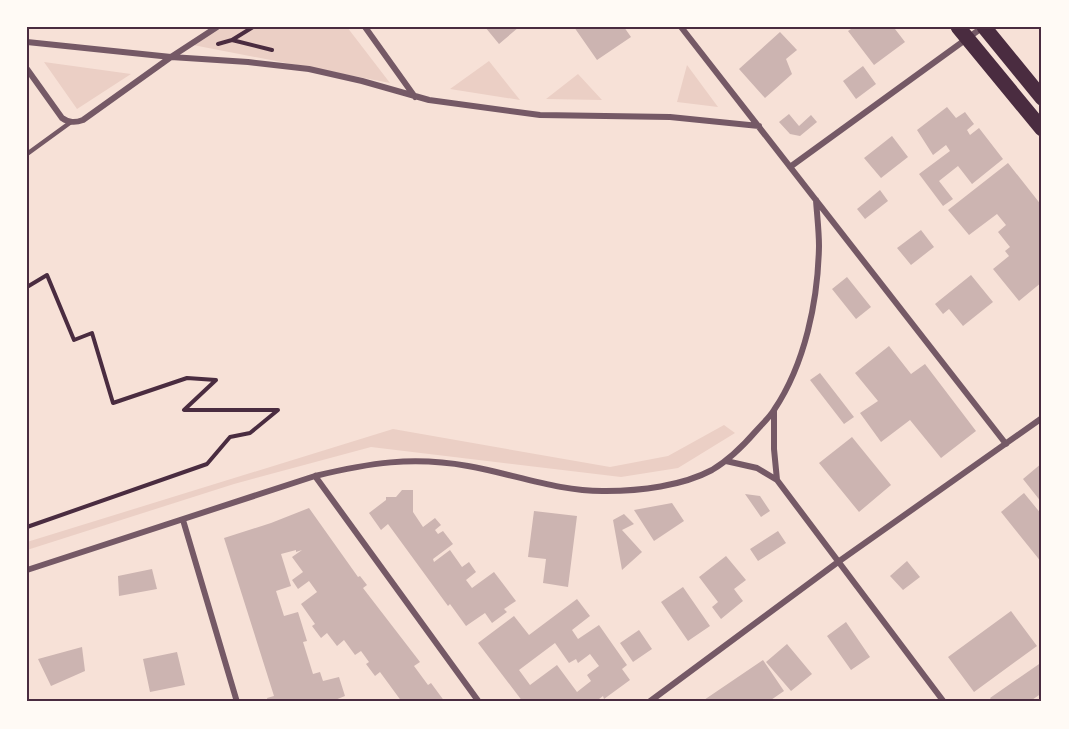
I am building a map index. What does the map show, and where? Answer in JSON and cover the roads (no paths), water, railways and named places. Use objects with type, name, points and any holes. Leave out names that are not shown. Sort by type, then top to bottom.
[{"type":"main road","points":[[984,27],[1042,98]]},
{"type":"main road","points":[[963,33],[1042,129]]},
{"type":"street","points":[[27,69],[63,118],[71,122],[83,120],[217,27]]},
{"type":"street","points":[[365,27],[415,97]]},
{"type":"street","points":[[681,27],[1006,444]]},
{"type":"street","points":[[790,167],[963,33],[984,27]]},
{"type":"street","points":[[27,42],[309,69],[362,81],[415,97],[540,115],[670,117],[759,126]]},
{"type":"street","points":[[27,570],[315,477],[363,465],[414,460],[467,466],[572,489],[605,491],[648,488],[690,479],[710,471],[726,461],[774,411],[795,371],[807,333],[815,294],[819,246],[816,201]]},
{"type":"street","points":[[774,411],[777,480]]},
{"type":"street","points":[[649,702],[838,562],[1042,418]]},
{"type":"street","points":[[726,461],[756,468],[777,480],[944,702]]},
{"type":"street","points":[[315,477],[479,702]]},
{"type":"street","points":[[183,520],[237,702]]},
{"type":"lane","points":[[27,154],[71,122]]}]
